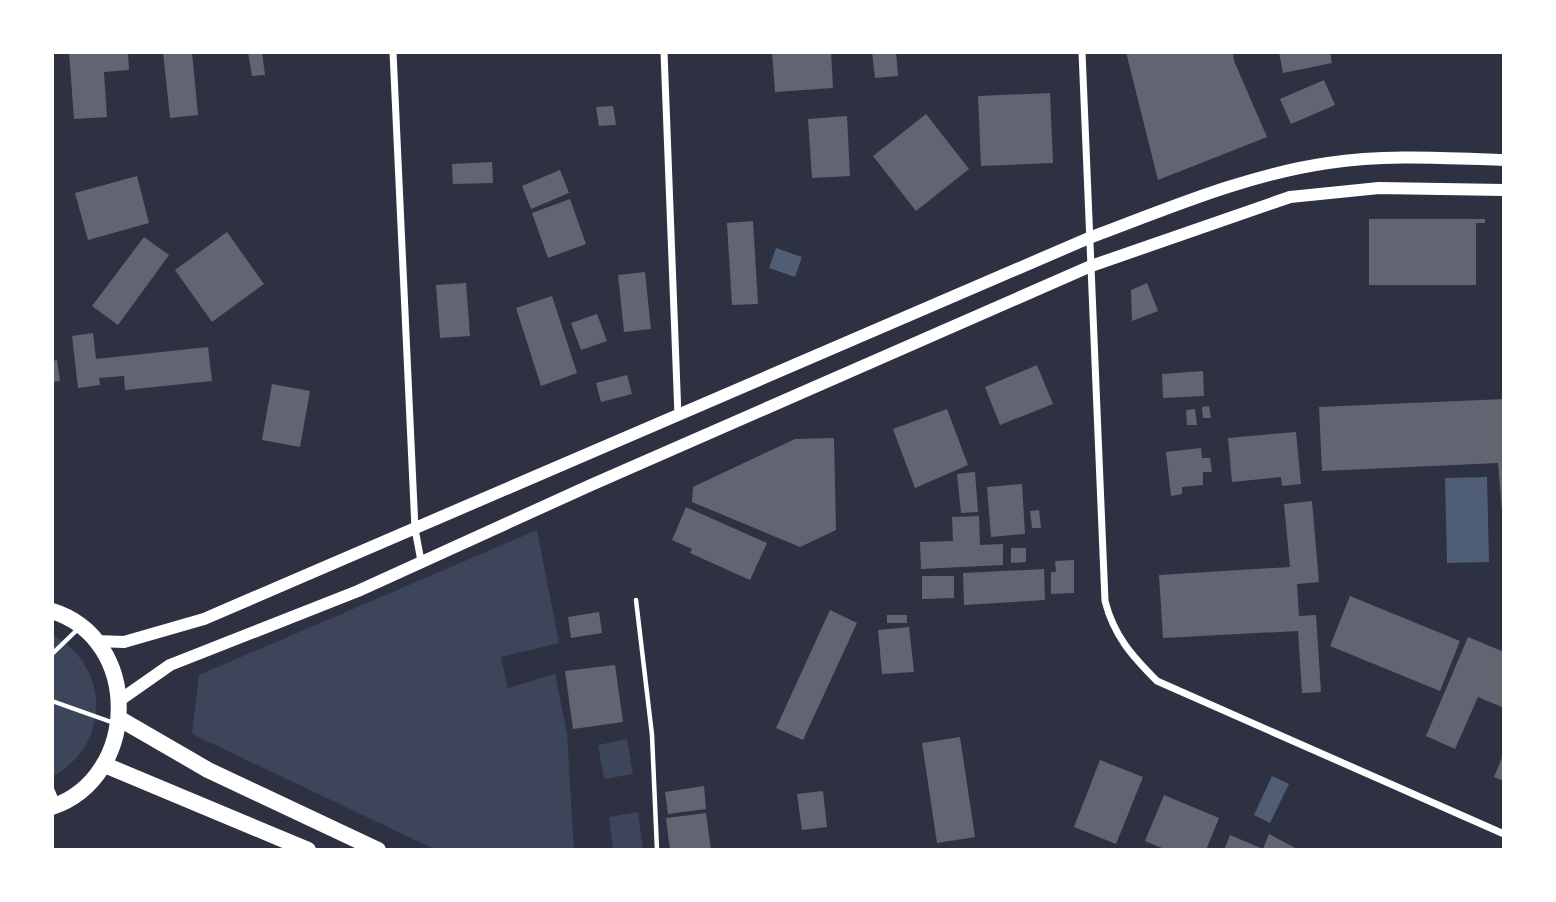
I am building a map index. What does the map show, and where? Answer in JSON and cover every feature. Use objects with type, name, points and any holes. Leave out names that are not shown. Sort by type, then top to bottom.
[{"type":"main road","points":[[52,611],[80,626],[96,641],[113,668],[120,700],[120,722],[105,765],[78,794],[55,806]]},
{"type":"main road","points":[[120,722],[208,770],[378,849]]},
{"type":"main road","points":[[105,765],[308,849]]},
{"type":"street","points":[[393,52],[415,529],[421,561]]},
{"type":"street","points":[[664,52],[678,417]]},
{"type":"street","points":[[1082,52],[1105,601],[1112,627],[1128,652],[1157,681],[1503,834]]},
{"type":"street","points":[[96,641],[124,642],[204,619],[1089,238],[1233,185],[1329,162],[1378,158],[1503,160]]},
{"type":"street","points":[[120,700],[170,665],[358,592],[421,561],[490,534],[591,485],[1091,266],[1290,197],[1379,188],[1503,190]]},
{"type":"lane","points":[[636,600],[652,735],[657,849]]},
{"type":"lane","points":[[52,653],[80,626]]},
{"type":"lane","points":[[52,701],[120,722]]},
{"type":"lane","points":[[52,789],[55,806]]},
{"type":"shaded area","points":[[776,248],[802,257],[795,277],[769,268]]},
{"type":"shaded area","points":[[1487,477],[1489,562],[1447,563],[1445,478]]},
{"type":"shaded area","points":[[537,530],[559,643],[501,657],[508,688],[555,674],[567,734],[574,849],[434,849],[192,734],[199,675]]},
{"type":"shaded area","points":[[53,635],[72,649],[85,666],[93,685],[96,706],[94,726],[85,745],[72,762],[53,776]]},
{"type":"shaded area","points":[[627,739],[633,774],[604,779],[598,745]]},
{"type":"shaded area","points":[[1272,776],[1289,784],[1270,823],[1254,815]]},
{"type":"shaded area","points":[[638,812],[643,849],[613,849],[609,817]]},
{"type":"building","points":[[69,52],[128,52],[129,70],[104,72],[107,117],[74,119]]},
{"type":"building","points":[[163,52],[192,52],[198,115],[170,118]]},
{"type":"building","points":[[248,52],[262,52],[265,75],[252,76]]},
{"type":"building","points":[[772,52],[831,52],[833,88],[775,92]]},
{"type":"building","points":[[872,52],[896,52],[898,76],[875,78]]},
{"type":"building","points":[[1126,52],[1233,52],[1234,61],[1267,137],[1158,180]]},
{"type":"building","points":[[1279,52],[1330,52],[1332,63],[1283,73]]},
{"type":"building","points":[[1324,80],[1335,105],[1291,124],[1280,99]]},
{"type":"building","points":[[1050,93],[1053,163],[981,166],[978,96]]},
{"type":"building","points":[[613,106],[616,125],[599,126],[596,107]]},
{"type":"building","points":[[926,114],[969,169],[916,211],[873,156]]},
{"type":"building","points":[[847,116],[850,176],[812,178],[808,119]]},
{"type":"building","points":[[492,162],[493,183],[453,184],[452,164]]},
{"type":"building","points":[[560,170],[569,193],[531,209],[522,186]]},
{"type":"building","points":[[137,176],[149,223],[88,240],[75,193]]},
{"type":"building","points":[[570,199],[586,244],[548,258],[532,213]]},
{"type":"building","points":[[1369,219],[1485,219],[1485,223],[1476,223],[1476,285],[1369,285]]},
{"type":"building","points":[[753,221],[758,304],[732,305],[727,223]]},
{"type":"building","points":[[227,232],[264,284],[212,322],[175,270]]},
{"type":"building","points":[[144,237],[169,255],[118,325],[92,306]]},
{"type":"building","points":[[645,272],[651,329],[624,332],[618,275]]},
{"type":"building","points":[[466,283],[470,336],[440,338],[436,285]]},
{"type":"building","points":[[1147,283],[1158,311],[1132,321],[1131,290]]},
{"type":"building","points":[[552,296],[577,373],[541,386],[516,308]]},
{"type":"building","points":[[597,314],[607,341],[581,350],[571,323]]},
{"type":"building","points":[[93,333],[96,359],[208,347],[212,381],[125,390],[124,376],[99,378],[100,385],[78,388],[72,336]]},
{"type":"building","points":[[57,360],[60,381],[52,382],[52,361]]},
{"type":"building","points":[[1037,365],[1053,404],[1000,425],[985,387]]},
{"type":"building","points":[[1203,371],[1204,396],[1163,398],[1162,374]]},
{"type":"building","points":[[627,375],[632,394],[601,402],[596,383]]},
{"type":"building","points":[[272,384],[310,391],[300,447],[262,440]]},
{"type":"building","points":[[1504,399],[1504,535],[1498,463],[1322,471],[1319,407]]},
{"type":"building","points":[[1209,406],[1211,418],[1203,418],[1202,407]]},
{"type":"building","points":[[947,409],[968,465],[915,488],[893,429]]},
{"type":"building","points":[[1195,409],[1197,425],[1187,425],[1186,410]]},
{"type":"building","points":[[1296,432],[1301,484],[1282,486],[1281,477],[1232,482],[1228,438]]},
{"type":"building","points":[[834,438],[836,530],[800,547],[692,502],[693,487],[795,439]]},
{"type":"building","points":[[1201,448],[1202,458],[1210,458],[1212,472],[1203,472],[1203,485],[1182,487],[1182,494],[1171,496],[1166,452]]},
{"type":"building","points":[[975,472],[978,512],[961,513],[957,474]]},
{"type":"building","points":[[1022,484],[1025,534],[991,537],[987,487]]},
{"type":"building","points":[[1312,501],[1319,582],[1297,584],[1299,616],[1316,615],[1321,692],[1302,693],[1298,631],[1163,638],[1159,575],[1290,567],[1284,504]]},
{"type":"building","points":[[686,507],[767,543],[750,580],[690,553],[692,549],[672,540]]},
{"type":"building","points":[[1039,510],[1041,528],[1032,528],[1030,511]]},
{"type":"building","points":[[979,516],[980,545],[1003,544],[1003,565],[921,569],[920,542],[953,541],[952,517]]},
{"type":"building","points":[[1011,548],[1026,548],[1026,562],[1011,563]]},
{"type":"building","points":[[1074,560],[1074,593],[1051,594],[1051,572],[1056,572],[1055,561]]},
{"type":"building","points":[[1044,569],[1045,600],[964,605],[963,573]]},
{"type":"building","points":[[922,576],[954,576],[954,598],[922,599]]},
{"type":"building","points":[[1350,596],[1460,641],[1440,691],[1330,646]]},
{"type":"building","points":[[830,610],[857,623],[803,740],[776,728]]},
{"type":"building","points":[[599,612],[602,633],[571,638],[568,617]]},
{"type":"building","points":[[887,615],[907,615],[907,623],[887,623]]},
{"type":"building","points":[[909,627],[914,672],[882,674],[878,630]]},
{"type":"building","points":[[1468,637],[1504,652],[1504,708],[1478,697],[1455,749],[1426,736]]},
{"type":"building","points":[[615,665],[623,722],[573,729],[565,671]]},
{"type":"building","points":[[960,737],[975,837],[937,843],[922,743]]},
{"type":"building","points":[[1504,755],[1504,781],[1494,777]]},
{"type":"building","points":[[1100,760],[1143,777],[1116,844],[1074,827]]},
{"type":"building","points":[[704,786],[706,809],[668,814],[665,792]]},
{"type":"building","points":[[823,791],[827,827],[802,830],[797,794]]},
{"type":"building","points":[[1164,795],[1219,818],[1206,850],[1167,850],[1145,841]]},
{"type":"building","points":[[706,813],[711,850],[670,850],[666,818]]},
{"type":"building","points":[[1269,834],[1299,850],[1224,850],[1230,835],[1263,849]]}]
